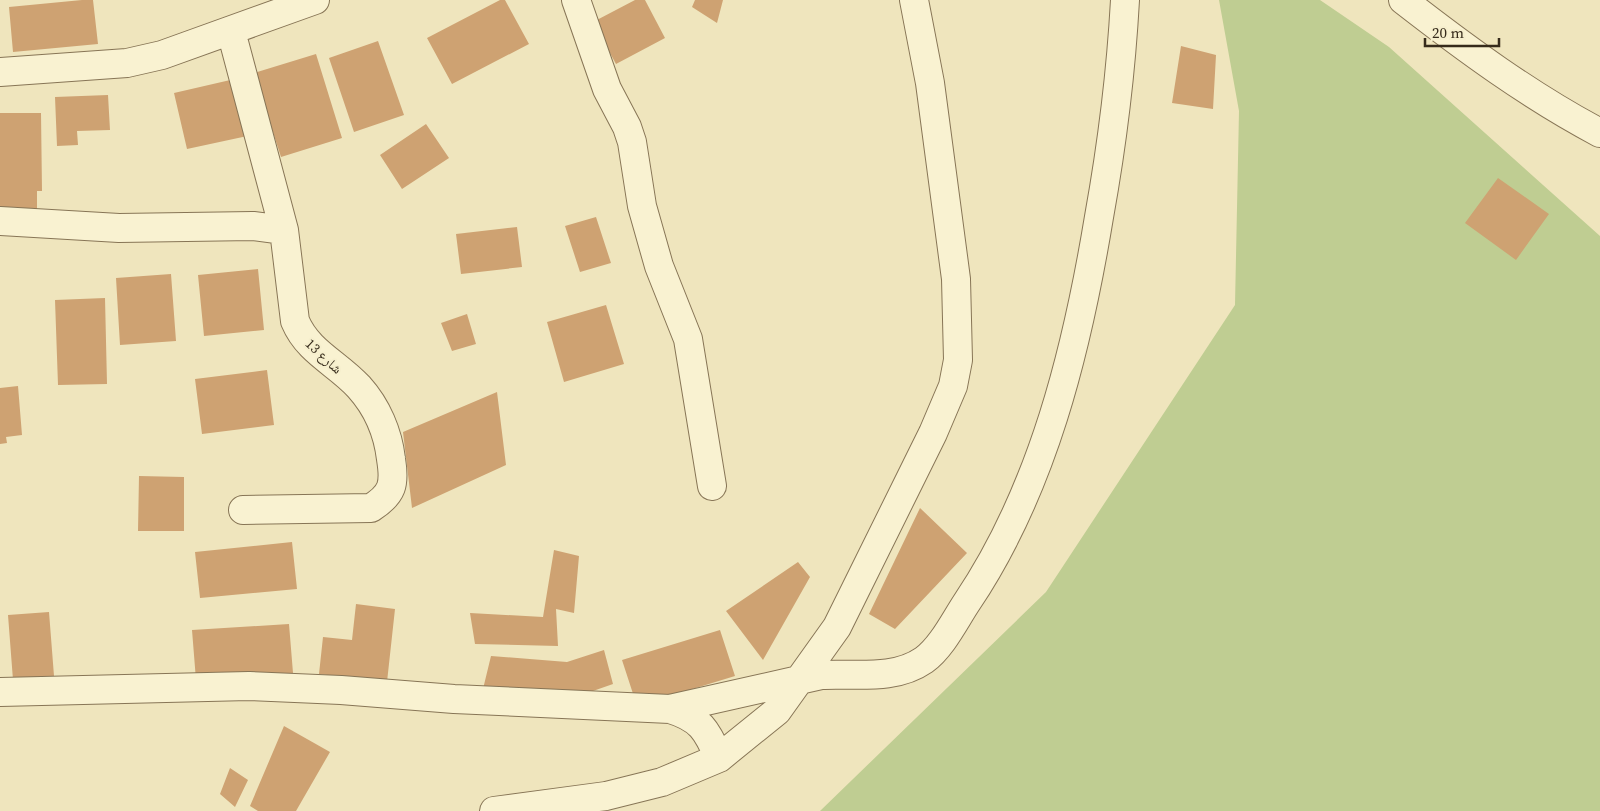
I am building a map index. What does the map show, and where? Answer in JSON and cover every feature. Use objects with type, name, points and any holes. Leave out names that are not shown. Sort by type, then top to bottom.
[{"type":"street","points":[[0,72],[77,69],[127,63],[162,55],[232,31],[268,9],[315,0]]},
{"type":"street","points":[[576,0],[607,88],[632,142],[647,222],[660,266],[688,339],[712,486]]},
{"type":"street","points":[[494,811],[606,796],[662,782],[719,758],[777,711],[830,639],[933,433],[953,386],[958,360],[958,312],[955,270],[930,83],[914,0]]},
{"type":"street","points":[[0,692],[248,686],[341,690],[454,700],[670,709],[821,675],[846,673],[870,676],[912,666],[925,660],[938,646],[996,555],[1020,508],[1048,432],[1089,282],[1114,131],[1121,68],[1125,0]]},
{"type":"street","points":[[1403,0],[1451,37],[1536,96],[1600,134]]},
{"type":"street","name":"شارع 13","points":[[232,31],[284,230],[295,321],[300,333],[312,348],[358,386],[371,403],[389,440],[394,479],[386,498],[371,508],[243,510]]},
{"type":"street","points":[[0,221],[119,228],[253,226],[284,230]]},
{"type":"street","points":[[830,639],[854,666],[870,676]]},
{"type":"street","points":[[670,709],[686,714],[700,723],[710,736],[719,758]]},
{"type":"green space","points":[[1219,0],[1320,0],[1389,47],[1600,236],[1600,811],[820,811],[1046,592],[1235,305],[1239,111]]},
{"type":"building","points":[[93,0],[98,44],[13,52],[9,7]]},
{"type":"building","points":[[500,0],[505,0],[529,44],[452,84],[427,38]]},
{"type":"building","points":[[635,0],[645,0],[665,38],[616,64],[593,22]]},
{"type":"building","points":[[695,0],[723,0],[717,23],[692,7]]},
{"type":"building","points":[[378,41],[404,115],[354,132],[329,58]]},
{"type":"building","points":[[1181,46],[1216,55],[1213,109],[1172,103]]},
{"type":"building","points":[[316,54],[342,138],[281,157],[254,73]]},
{"type":"building","points":[[239,78],[252,135],[187,149],[174,93]]},
{"type":"building","points":[[108,95],[110,130],[77,131],[78,145],[57,146],[55,97]]},
{"type":"building","points":[[0,113],[41,113],[42,191],[37,191],[37,216],[0,216]]},
{"type":"building","points":[[426,124],[449,158],[402,189],[380,155]]},
{"type":"building","points":[[1498,178],[1549,214],[1516,260],[1465,223]]},
{"type":"building","points":[[596,217],[611,263],[580,272],[565,226]]},
{"type":"building","points":[[517,227],[522,267],[461,274],[456,234]]},
{"type":"building","points":[[258,269],[264,330],[204,336],[198,275]]},
{"type":"building","points":[[171,274],[176,341],[120,345],[116,278]]},
{"type":"building","points":[[105,298],[107,384],[58,385],[55,300]]},
{"type":"building","points":[[606,305],[624,364],[564,382],[547,322]]},
{"type":"building","points":[[467,314],[476,344],[452,351],[441,323]]},
{"type":"building","points":[[267,370],[274,425],[202,434],[195,379]]},
{"type":"building","points":[[18,386],[22,435],[6,437],[7,443],[0,444],[0,388]]},
{"type":"building","points":[[497,392],[506,465],[412,508],[403,432]]},
{"type":"building","points":[[139,476],[184,477],[184,531],[138,531]]},
{"type":"building","points":[[920,508],[967,553],[895,629],[869,614]]},
{"type":"building","points":[[292,542],[297,589],[200,598],[195,552]]},
{"type":"building","points":[[554,550],[579,556],[574,613],[556,609],[558,646],[475,644],[470,613],[543,617]]},
{"type":"building","points":[[798,562],[810,577],[763,660],[726,611]]},
{"type":"building","points":[[356,604],[395,609],[387,682],[319,674],[323,637],[352,640]]},
{"type":"building","points":[[49,612],[54,676],[13,680],[8,615]]},
{"type":"building","points":[[289,624],[293,673],[196,680],[192,630]]},
{"type":"building","points":[[720,630],[735,676],[637,706],[622,660]]},
{"type":"building","points":[[604,650],[613,684],[570,699],[483,689],[491,656],[567,662]]},
{"type":"building","points":[[284,726],[330,752],[296,811],[258,811],[250,806]]},
{"type":"building","points":[[230,768],[248,780],[235,807],[220,794]]}]
